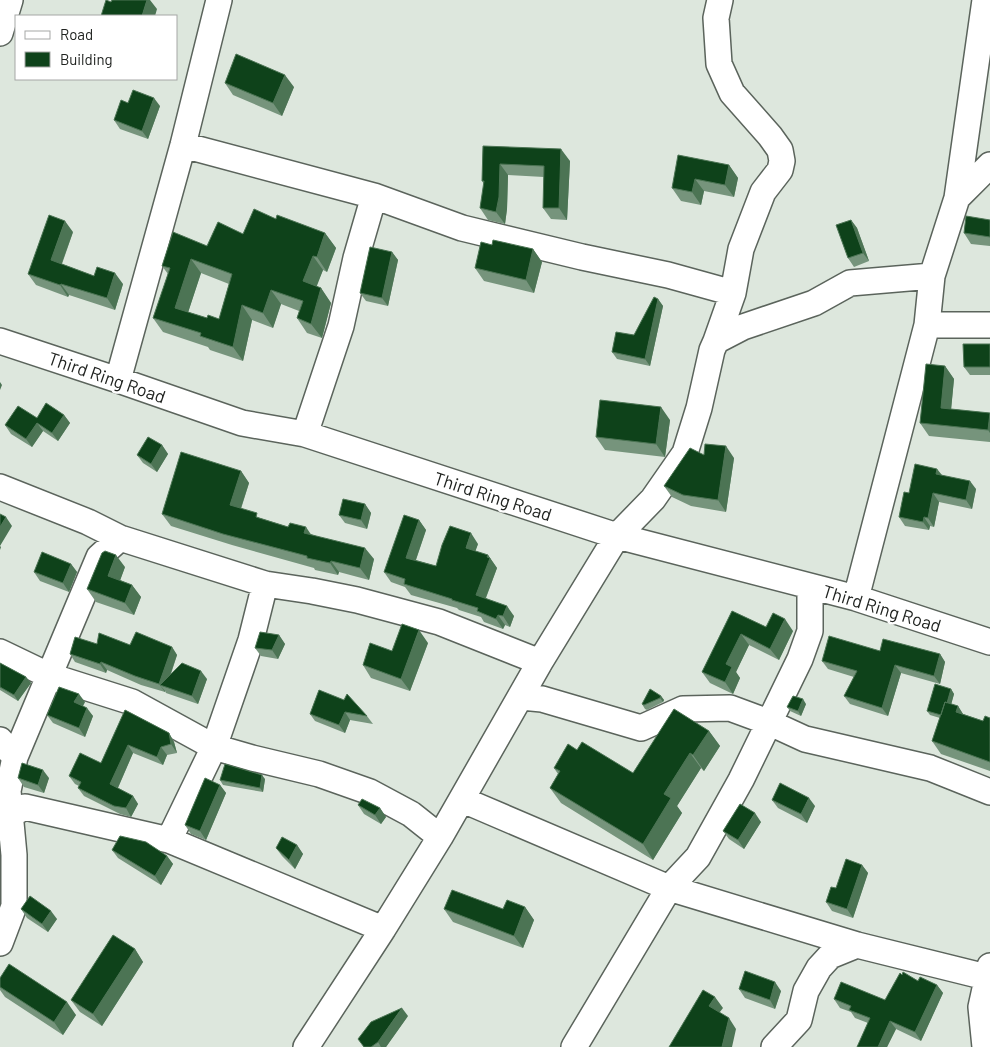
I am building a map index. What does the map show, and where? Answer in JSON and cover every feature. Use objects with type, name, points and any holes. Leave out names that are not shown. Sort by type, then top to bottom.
[{"type":"street","points":[[0,33],[10,0]]},
{"type":"street","points":[[118,380],[183,144],[219,0]]},
{"type":"street","points":[[306,1047],[383,929],[463,800],[540,662],[617,536],[653,499],[685,453],[699,408],[712,350],[734,293],[741,249],[763,192],[780,170],[782,161],[780,150],[770,136],[732,93],[719,64],[716,18],[720,0]]},
{"type":"street","points":[[856,598],[927,324],[932,276],[957,198],[985,0]]},
{"type":"street","points":[[183,144],[374,196],[462,228],[582,257],[668,275],[734,293]]},
{"type":"street","points":[[957,198],[990,165]]},
{"type":"street","points":[[305,434],[340,326],[356,258],[374,196]]},
{"type":"street","points":[[716,341],[743,326],[814,303],[850,282],[932,276]]},
{"type":"street","points":[[927,324],[990,325]]},
{"type":"street","name":"Third Ring Road","points":[[0,341],[242,423],[305,434],[617,536],[856,598],[990,642]]},
{"type":"street","points":[[0,487],[88,522],[120,538],[265,584],[357,600],[439,622],[540,662]]},
{"type":"street","points":[[88,522],[99,557]]},
{"type":"street","points":[[0,943],[14,906],[14,855],[5,822],[8,791],[7,749],[50,676],[99,557],[120,538]]},
{"type":"street","points":[[169,840],[214,747],[250,640],[265,584]]},
{"type":"street","points":[[574,1047],[669,888],[698,857],[740,780],[800,659],[810,631],[810,587]]},
{"type":"street","points":[[0,652],[50,676],[132,702],[214,747],[319,774],[370,792],[411,814],[440,837]]},
{"type":"street","points":[[521,696],[542,699],[641,728],[683,709],[730,708],[768,722],[805,739],[930,768],[990,792]]},
{"type":"street","points":[[463,800],[669,888],[857,945],[989,974],[981,1007],[986,1047]]},
{"type":"street","points":[[5,822],[25,807],[169,840],[383,929]]},
{"type":"street","points":[[774,1047],[799,1020],[806,991],[819,968],[830,956],[857,945]]},
{"type":"building","points":[[106,0],[111,2],[112,0],[147,0],[142,15],[101,15]]},
{"type":"building","points":[[236,54],[285,75],[273,103],[225,83]]},
{"type":"building","points":[[133,90],[154,98],[142,131],[114,120],[121,100],[128,103]]},
{"type":"building","points":[[483,146],[561,149],[559,208],[543,208],[544,166],[500,164],[499,197],[496,212],[480,208],[484,181],[482,181]]},
{"type":"building","points":[[678,155],[729,165],[725,185],[695,179],[692,192],[672,188]]},
{"type":"building","points":[[254,209],[276,219],[277,215],[325,233],[317,257],[313,256],[303,281],[321,288],[311,324],[297,318],[303,301],[271,290],[263,313],[242,305],[233,347],[200,336],[201,333],[153,318],[170,268],[162,266],[173,232],[207,246],[218,222],[243,234]],"holes":[[[191,259],[232,274],[219,319],[208,315],[207,318],[175,308]]]},
{"type":"building","points":[[49,215],[65,221],[51,260],[94,276],[97,267],[115,273],[107,298],[28,274]]},
{"type":"building","points":[[966,216],[990,220],[990,237],[964,233]]},
{"type":"building","points":[[851,220],[863,253],[848,258],[836,225]]},
{"type":"building","points":[[493,240],[533,249],[526,280],[475,268],[481,242],[492,245]]},
{"type":"building","points":[[370,247],[392,252],[382,298],[360,293]]},
{"type":"building","points":[[654,297],[658,299],[645,359],[612,352],[616,332],[634,335]]},
{"type":"building","points":[[963,344],[990,344],[990,367],[964,367]]},
{"type":"building","points":[[926,364],[945,366],[941,408],[990,413],[988,430],[920,423]]},
{"type":"building","points":[[600,400],[661,407],[656,444],[596,437]]},
{"type":"building","points":[[46,403],[64,415],[52,433],[37,423],[26,439],[5,425],[18,406],[37,418]]},
{"type":"building","points":[[148,437],[162,445],[151,464],[137,455]]},
{"type":"building","points":[[705,444],[726,446],[718,500],[683,495],[664,486],[690,448],[704,455]]},
{"type":"building","points":[[181,452],[241,471],[230,505],[257,513],[256,517],[288,527],[290,523],[306,527],[304,533],[365,548],[360,568],[331,561],[330,563],[307,558],[307,556],[223,534],[162,514]]},
{"type":"building","points":[[915,464],[937,469],[936,474],[970,481],[966,500],[933,493],[928,518],[924,517],[923,522],[899,517],[904,492],[909,493]]},
{"type":"building","points":[[343,499],[365,504],[361,520],[339,515]]},
{"type":"building","points":[[0,514],[6,517],[0,527]]},
{"type":"building","points":[[404,515],[419,520],[406,558],[436,566],[450,526],[471,533],[466,548],[488,555],[487,557],[490,558],[476,595],[507,606],[503,616],[498,615],[496,619],[477,611],[478,608],[404,584],[405,579],[384,572]]},
{"type":"building","points":[[105,551],[116,555],[108,576],[132,585],[125,603],[87,589],[102,553]]},
{"type":"building","points":[[42,552],[71,564],[63,583],[34,572]]},
{"type":"building","points":[[732,611],[766,627],[773,613],[785,619],[770,649],[741,634],[726,664],[732,667],[725,682],[702,672]]},
{"type":"building","points":[[402,624],[419,630],[401,679],[363,665],[370,643],[392,651]]},
{"type":"building","points":[[136,632],[172,647],[159,684],[101,662],[100,664],[70,654],[75,637],[97,644],[99,633],[130,645]]},
{"type":"building","points":[[260,632],[279,635],[272,650],[255,648]]},
{"type":"building","points":[[829,636],[880,651],[883,639],[940,654],[934,676],[895,665],[882,708],[844,696],[857,671],[822,661]]},
{"type":"building","points":[[0,663],[26,677],[14,695],[0,687]]},
{"type":"building","points":[[182,663],[201,671],[192,696],[160,685]]},
{"type":"building","points":[[935,684],[951,689],[941,715],[927,711]]},
{"type":"building","points":[[59,687],[79,694],[74,702],[87,708],[79,728],[47,715]]},
{"type":"building","points":[[650,689],[661,696],[644,705],[642,704]]},
{"type":"building","points":[[319,690],[344,700],[347,694],[367,716],[345,712],[339,725],[310,714]]},
{"type":"building","points":[[793,696],[803,699],[798,711],[787,707]]},
{"type":"building","points":[[945,702],[958,706],[956,712],[983,721],[985,716],[990,718],[990,762],[932,741]]},
{"type":"building","points":[[674,709],[709,731],[693,755],[690,753],[664,794],[671,798],[643,844],[550,788],[560,771],[554,768],[568,744],[577,750],[582,742],[633,773]]},
{"type":"building","points":[[125,710],[169,733],[171,744],[161,747],[157,757],[128,745],[110,784],[133,796],[126,808],[114,806],[78,788],[81,782],[69,776],[80,753],[101,763]]},
{"type":"building","points":[[22,763],[43,770],[38,785],[18,778]]},
{"type":"building","points":[[225,764],[262,775],[260,788],[220,780]]},
{"type":"building","points":[[205,778],[220,785],[200,831],[185,825]]},
{"type":"building","points":[[780,783],[809,798],[801,814],[772,800]]},
{"type":"building","points":[[362,799],[380,808],[375,815],[358,805]]},
{"type":"building","points":[[740,804],[755,813],[738,840],[723,831]]},
{"type":"building","points":[[120,836],[146,842],[167,856],[155,876],[112,850]]},
{"type":"building","points":[[282,837],[297,845],[289,860],[276,848]]},
{"type":"building","points":[[846,859],[862,865],[847,909],[826,902],[831,887],[836,888]]},
{"type":"building","points":[[452,890],[503,909],[507,900],[525,907],[514,936],[444,909]]},
{"type":"building","points":[[30,896],[51,911],[42,924],[21,909]]},
{"type":"building","points":[[113,935],[135,949],[93,1014],[71,1000]]},
{"type":"building","points":[[9,964],[67,1002],[54,1022],[0,987],[0,978]]},
{"type":"building","points":[[745,971],[775,982],[770,1000],[739,989]]},
{"type":"building","points":[[903,972],[918,981],[920,977],[937,985],[915,1032],[890,1021],[878,1047],[857,1047],[870,1018],[849,1010],[851,1006],[834,999],[841,982],[885,1000],[900,973],[902,975]]},
{"type":"building","points":[[703,990],[715,997],[709,1006],[729,1018],[722,1047],[669,1047]]},
{"type":"building","points":[[402,1008],[378,1042],[371,1047],[364,1047],[358,1039],[371,1022]]}]
